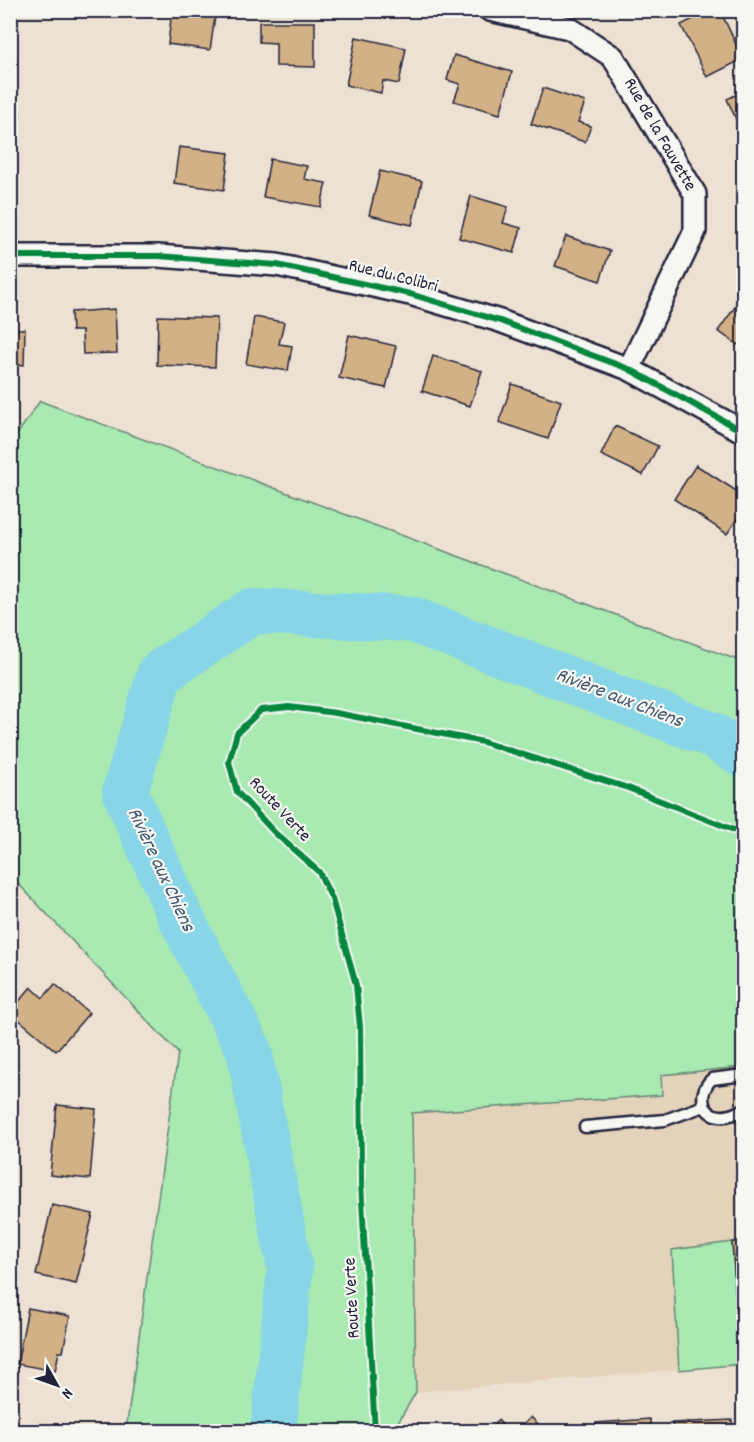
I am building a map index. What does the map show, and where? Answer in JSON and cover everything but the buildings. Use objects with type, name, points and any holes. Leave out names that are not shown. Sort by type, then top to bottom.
[{"type":"street","name":"Rue de la Fauvette","points":[[490,10],[569,28],[613,57],[695,194],[695,231],[629,369]]},
{"type":"street","name":"Rue du Colibri","points":[[10,256],[158,256],[277,265],[410,294],[500,321],[629,369],[744,432]]},
{"type":"lane","points":[[744,1075],[712,1079],[703,1090],[704,1106],[709,1112],[722,1116],[744,1109]]},
{"type":"lane","points":[[585,1127],[664,1120],[704,1106]]},
{"type":"shaded area","points":[[743,1067],[743,1364],[416,1392],[412,1113],[661,1095],[660,1075]]},
{"type":"green space","points":[[40,401],[743,662],[743,1067],[661,1075],[662,1095],[412,1113],[416,1392],[393,1431],[126,1431],[178,1053],[11,876],[11,443]]},
{"type":"green space","points":[[732,1242],[736,1297],[743,1297],[743,1364],[679,1370],[672,1250]]},
{"type":"waterway","name":"Rivière aux Chiens","points":[[273,1432],[290,1269],[249,1050],[181,918],[125,792],[160,673],[253,611],[411,619],[712,735],[744,755]]},
{"type":"cycle path","points":[[10,256],[158,256],[277,265],[410,294],[500,321],[629,369],[744,432]]},
{"type":"cycle path","name":"Route Verte","points":[[375,1432],[361,1183],[360,1027],[356,985],[332,899],[319,872],[275,833],[237,792],[229,762],[237,733],[261,710],[289,707],[336,713],[483,742],[628,788],[744,834]]}]
